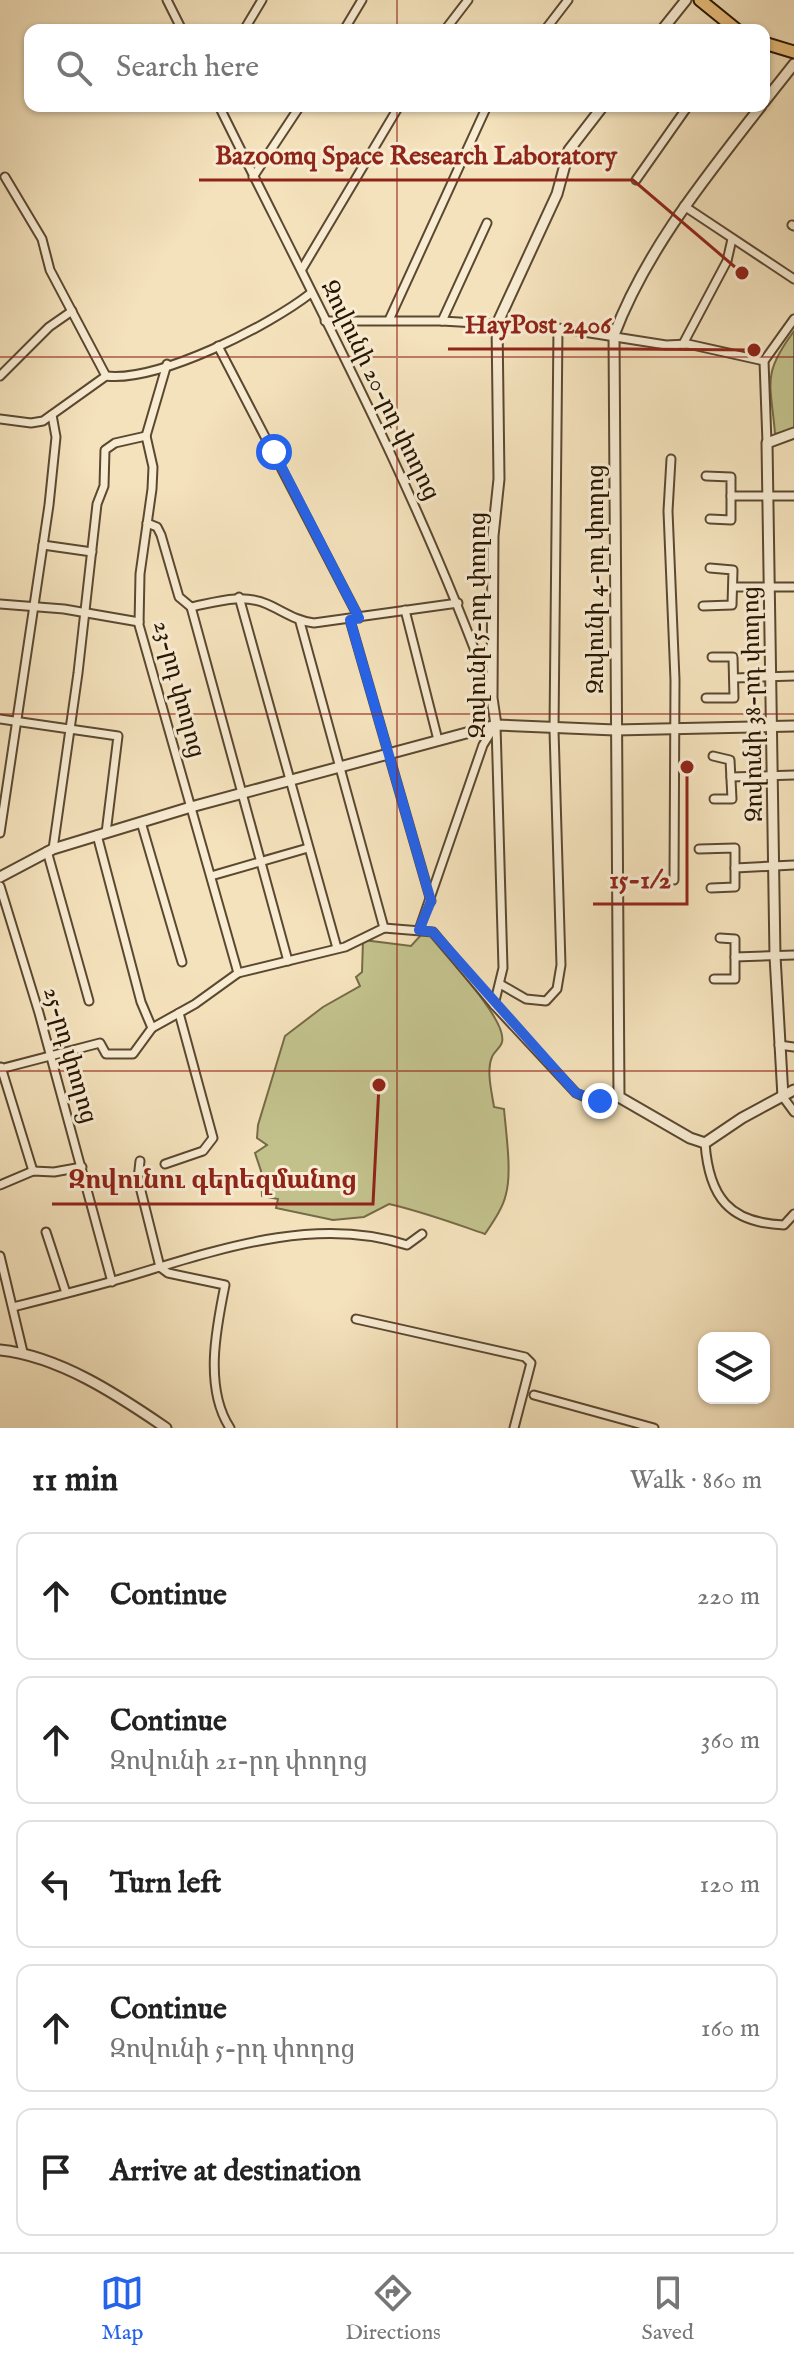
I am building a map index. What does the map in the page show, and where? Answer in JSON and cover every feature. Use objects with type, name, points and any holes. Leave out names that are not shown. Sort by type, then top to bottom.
[{"type":"main road","points":[[700,0],[730,24]]},
{"type":"main road","points":[[770,45],[794,52]]},
{"type":"street","points":[[167,0],[179,24]]},
{"type":"street","points":[[248,24],[262,0]]},
{"type":"street","points":[[348,24],[362,0]]},
{"type":"street","points":[[450,24],[468,0]]},
{"type":"street","points":[[550,24],[568,0]]},
{"type":"street","points":[[667,24],[686,0]]},
{"type":"street","name":"Զովունի 4-րդ փողոց","points":[[770,95],[794,64]]},
{"type":"street","name":"Զովունի 20-րդ փողոց","points":[[222,112],[408,488],[458,603],[492,698]]},
{"type":"street","points":[[253,177],[296,112]]},
{"type":"street","points":[[302,269],[395,112]]},
{"type":"street","points":[[389,320],[484,112]]},
{"type":"street","name":"Զովունի 5-րդ փողոց","points":[[494,1005],[503,968],[496,725],[492,698],[493,536],[499,479],[497,324],[557,194],[569,150],[598,112]]},
{"type":"street","points":[[636,180],[684,112]]},
{"type":"street","name":"Զովունի 4-րդ փողոց","points":[[619,1097],[614,335],[622,314],[684,206],[757,112]]},
{"type":"street","points":[[5,177],[42,239],[50,270],[106,376]]},
{"type":"street","points":[[684,206],[794,279]]},
{"type":"street","points":[[442,321],[487,223]]},
{"type":"street","points":[[683,344],[727,261],[732,238]]},
{"type":"street","points":[[0,419],[31,423],[52,415],[106,376],[143,373],[218,346],[291,309],[311,293]]},
{"type":"street","points":[[0,376],[49,327],[72,311]]},
{"type":"street","points":[[325,321],[442,321],[558,328],[666,345],[683,344],[726,350],[764,361],[794,319]]},
{"type":"street","points":[[500,984],[539,1003],[546,1001],[558,984],[561,943],[554,730],[558,328]]},
{"type":"street","points":[[218,346],[354,619],[388,753],[431,901]]},
{"type":"street","name":"Զովունի 38-րդ փողոց","points":[[764,361],[775,956],[783,1097]]},
{"type":"street","name":"23-րդ փողոց","points":[[167,364],[146,436],[153,467],[140,574],[139,622],[238,973]]},
{"type":"street","points":[[0,833],[55,453],[52,415]]},
{"type":"street","points":[[767,443],[794,433]]},
{"type":"street","points":[[89,1001],[50,850],[70,728],[97,504],[104,486],[105,450],[115,443],[146,436]]},
{"type":"street","points":[[671,459],[668,511],[675,729],[674,880]]},
{"type":"street","points":[[706,476],[731,477],[731,520],[710,519]]},
{"type":"street","points":[[731,496],[794,496]]},
{"type":"street","points":[[147,523],[157,527],[179,597],[191,607],[288,961]]},
{"type":"street","points":[[43,545],[92,552]]},
{"type":"street","points":[[703,606],[732,605],[733,570],[710,568]]},
{"type":"street","points":[[733,587],[794,587]]},
{"type":"street","points":[[191,607],[239,597],[264,602],[300,622],[354,619],[458,603]]},
{"type":"street","points":[[239,597],[337,948]]},
{"type":"street","points":[[0,604],[64,609],[139,622]]},
{"type":"street","points":[[405,610],[438,740]]},
{"type":"street","points":[[300,622],[384,928]]},
{"type":"street","points":[[706,698],[734,698],[733,657],[712,657]]},
{"type":"street","points":[[734,678],[794,676]]},
{"type":"street","points":[[0,719],[118,736],[101,834],[141,1002],[152,1028]]},
{"type":"street","points":[[419,930],[483,745],[496,725]]},
{"type":"street","points":[[0,877],[50,850],[101,834],[496,725],[554,730],[794,726]]},
{"type":"street","points":[[713,756],[730,760],[732,799],[714,799]]},
{"type":"street","points":[[731,777],[794,775]]},
{"type":"street","points":[[141,822],[182,962]]},
{"type":"street","points":[[211,876],[308,848]]},
{"type":"street","points":[[699,849],[735,848],[735,887],[711,888]]},
{"type":"street","points":[[735,868],[794,865]]},
{"type":"street","name":"25-րդ փողոց","points":[[0,886],[82,1167],[112,1282]]},
{"type":"street","points":[[33,1171],[0,1068],[100,1043],[106,1054],[133,1054],[152,1028],[238,973],[337,948],[384,928],[433,932],[494,1005],[576,1093],[592,1100],[619,1097],[690,1138],[705,1143]]},
{"type":"street","points":[[714,979],[735,979],[735,939],[720,938]]},
{"type":"street","points":[[735,957],[794,955]]},
{"type":"street","points":[[165,1164],[197,1154],[213,1138],[179,1013]]},
{"type":"street","points":[[779,1045],[794,1047]]},
{"type":"street","points":[[705,1143],[742,1118],[794,1090]]},
{"type":"street","points":[[783,1097],[793,1108]]},
{"type":"street","points":[[705,1143],[709,1176],[721,1199],[737,1216],[758,1224],[784,1225],[794,1214]]},
{"type":"street","points":[[140,1161],[138,1179],[160,1267],[168,1273],[225,1285],[215,1350],[220,1412],[230,1428]]},
{"type":"street","points":[[0,1185],[33,1171],[54,1172],[82,1167]]},
{"type":"street","points":[[46,1232],[66,1293]]},
{"type":"street","points":[[13,1307],[296,1234],[381,1237],[407,1245],[422,1234]]},
{"type":"street","points":[[0,1256],[23,1352]]},
{"type":"street","points":[[356,1319],[525,1357],[531,1363],[514,1428]]},
{"type":"street","points":[[0,1350],[23,1352],[100,1387],[166,1428]]},
{"type":"street","points":[[534,1395],[654,1428]]},
{"type":"shaded area","points":[[794,331],[794,430],[775,434],[772,369]]},
{"type":"shaded area","points":[[421,935],[429,935],[460,971],[485,1003],[501,1032],[502,1042],[492,1057],[490,1069],[494,1107],[504,1109],[508,1152],[508,1185],[500,1210],[485,1234],[389,1204],[364,1217],[333,1220],[276,1208],[278,1199],[262,1196],[261,1171],[255,1153],[267,1145],[257,1138],[258,1125],[285,1036],[323,1007],[360,986],[356,977],[362,972],[363,940],[411,946]]},
{"type":"place","name":"Bazoomq Space Research Laboratory","points":[[742,273]]},
{"type":"place","name":"HayPost 2406","points":[[754,350]]},
{"type":"place","name":"15-1/2","points":[[687,767]]},
{"type":"place","name":"Զովունու գերեզմանոց","points":[[379,1085]]},
{"type":"route","points":[[274,452],[359,618],[350,620],[431,901],[419,930],[433,932],[474,977],[494,1005],[576,1093],[600,1101]]}]
